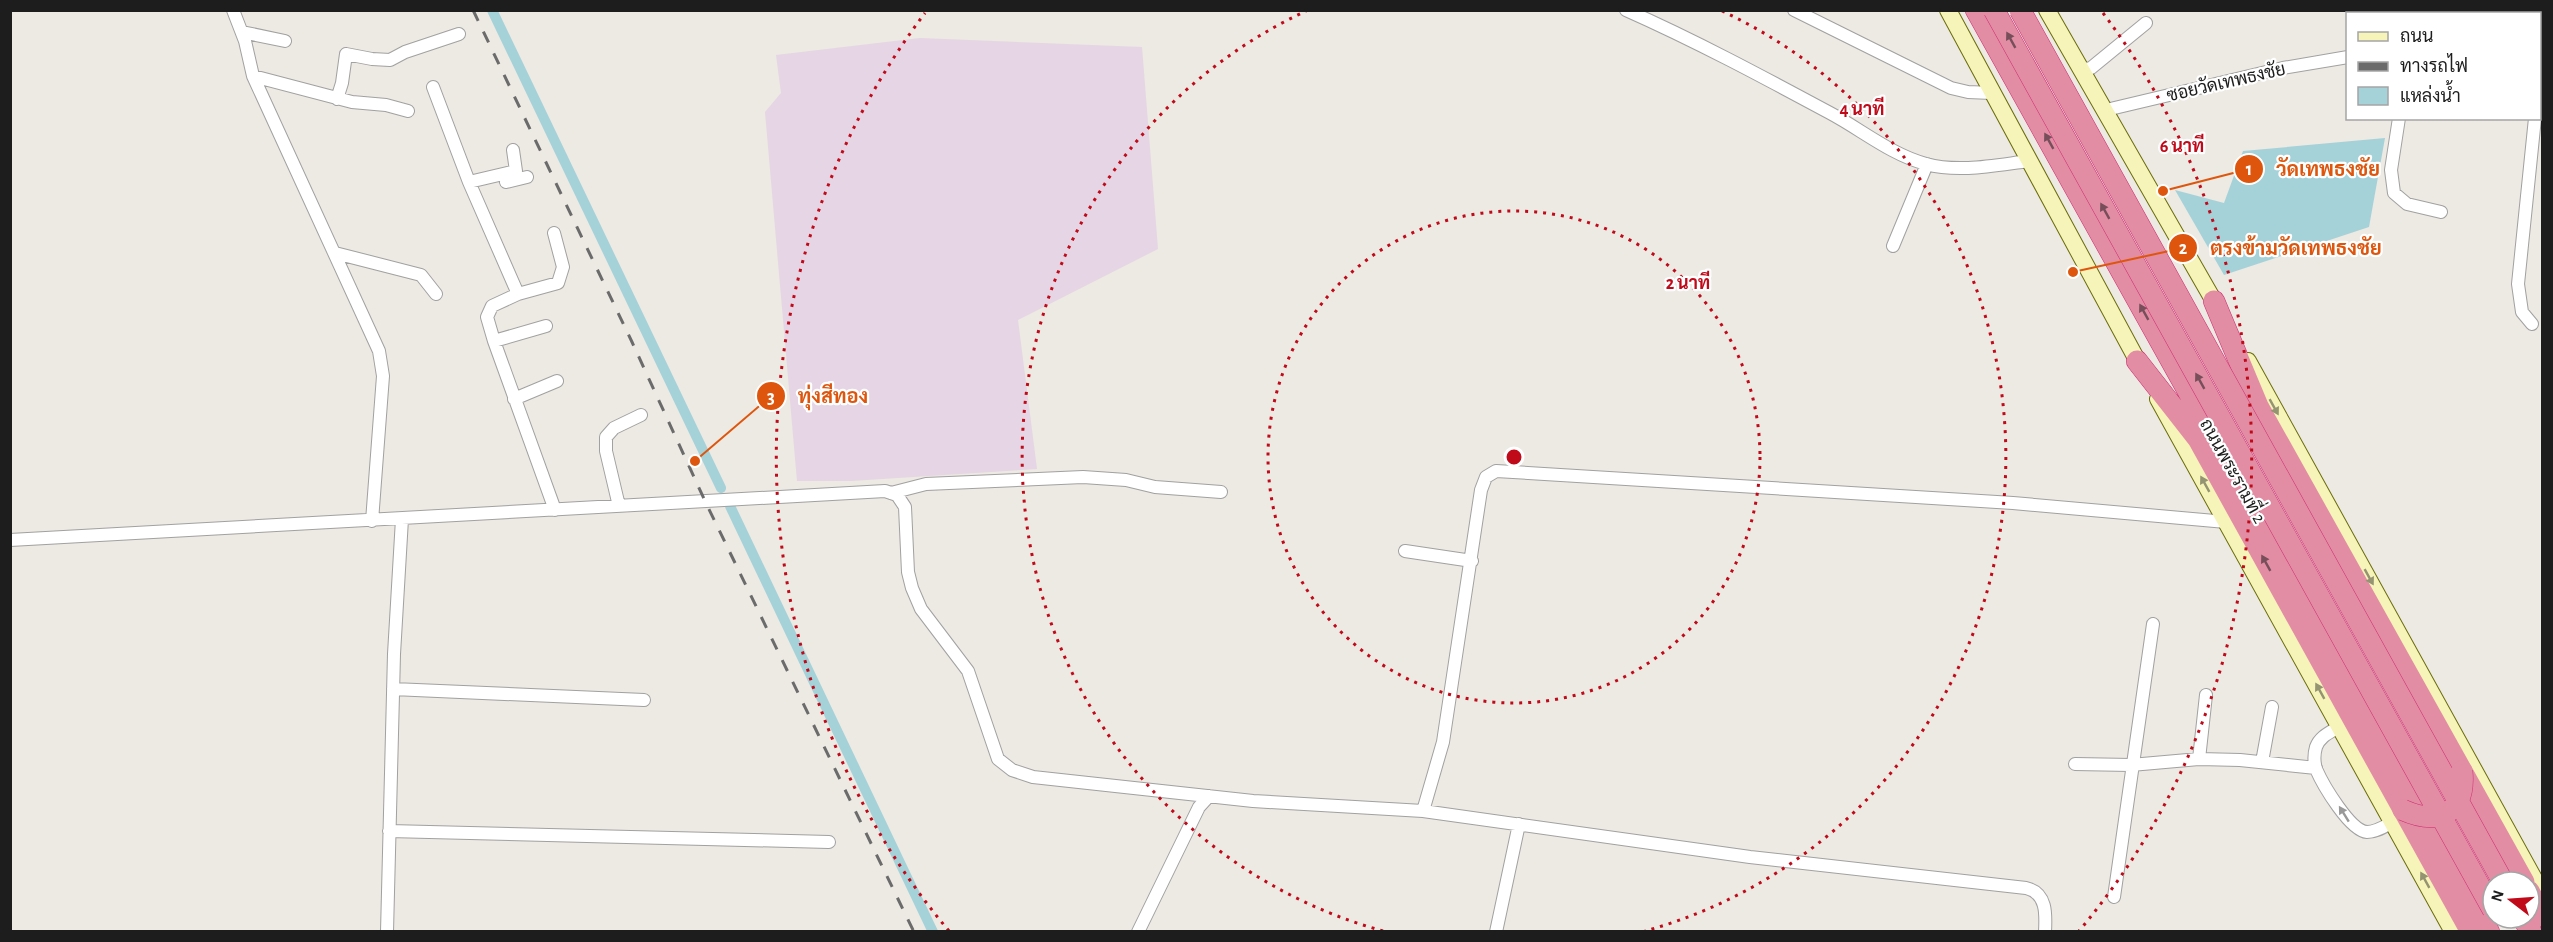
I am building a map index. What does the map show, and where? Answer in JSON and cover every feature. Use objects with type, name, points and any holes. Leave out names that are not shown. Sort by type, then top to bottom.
[{"type":"highway","name":"ถนนพระรามที่ 2","points":[[1976,10],[2489,932]]},
{"type":"highway","points":[[1994,10],[2481,888]]},
{"type":"highway","name":"ถนนพระรามที่ 2","points":[[2019,10],[2194,332],[2494,870]]},
{"type":"highway","points":[[2019,10],[2494,870]]},
{"type":"highway","points":[[2214,301],[2258,406],[2517,870]]},
{"type":"highway","points":[[2194,332],[2258,406]]},
{"type":"highway","points":[[2164,348],[2198,440]]},
{"type":"highway","points":[[2137,361],[2198,440],[2295,615],[2398,816],[2471,932]]},
{"type":"highway","points":[[2398,816],[2427,818],[2446,813],[2455,806],[2461,796],[2464,787],[2462,771]]},
{"type":"main road","name":"ถนนพระรามที่ 2","points":[[1948,10],[2226,522],[2340,726],[2398,816],[2453,932]]},
{"type":"main road","points":[[2047,10],[2337,519],[2542,893]]},
{"type":"street","points":[[233,10],[242,32],[253,76],[335,253],[382,364],[372,521]]},
{"type":"street","points":[[1626,10],[1808,101],[1854,126],[1890,151],[1927,164],[1969,168],[2030,161]]},
{"type":"street","points":[[1794,10],[1952,88],[1968,92],[1992,93]]},
{"type":"street","points":[[2080,70],[2091,68],[2146,23]]},
{"type":"street","points":[[242,32],[285,41]]},
{"type":"street","points":[[337,99],[346,54],[390,60],[405,52],[459,34]]},
{"type":"street","name":"ซอยวัดเทพธงชัย","points":[[2106,110],[2283,68],[2346,57]]},
{"type":"street","points":[[253,76],[337,99],[394,106],[408,111]]},
{"type":"street","points":[[433,87],[471,186],[518,294]]},
{"type":"street","points":[[2399,120],[2391,170],[2394,193],[2407,204],[2441,212]]},
{"type":"street","points":[[2532,324],[2522,312],[2518,284],[2535,120]]},
{"type":"street","points":[[471,186],[516,171],[513,150]]},
{"type":"street","points":[[1893,246],[1927,164]]},
{"type":"street","points":[[471,186],[527,177]]},
{"type":"street","points":[[554,234],[563,267],[558,283],[518,294],[492,306],[488,312],[494,341],[555,510]]},
{"type":"street","points":[[335,253],[421,275],[436,294]]},
{"type":"street","points":[[494,341],[546,326]]},
{"type":"street","points":[[514,399],[557,381]]},
{"type":"street","points":[[619,506],[606,451],[606,437],[615,428],[641,415]]},
{"type":"street","points":[[1423,810],[1443,742],[1481,490],[1486,477],[1496,471],[2013,503],[2226,522]]},
{"type":"street","points":[[891,493],[926,483],[1083,477],[1126,480],[1155,487],[1221,492]]},
{"type":"street","points":[[10,540],[885,491],[902,499],[905,507],[908,572],[921,609],[968,671],[998,759],[1004,766],[1033,777],[1253,801],[1423,810],[1750,857],[2026,888],[2040,894],[2044,902],[2044,932]]},
{"type":"street","points":[[387,932],[393,689],[402,519]]},
{"type":"street","points":[[1405,551],[1472,561]]},
{"type":"street","points":[[2114,897],[2153,624]]},
{"type":"street","points":[[393,689],[644,700]]},
{"type":"street","points":[[2199,759],[2206,695]]},
{"type":"street","points":[[2262,762],[2272,707]]},
{"type":"street","points":[[2340,726],[2321,739],[2314,756],[2316,768],[2349,823],[2366,832],[2376,831],[2398,816]]},
{"type":"street","points":[[2075,764],[2133,765],[2199,759],[2262,762],[2316,768]]},
{"type":"street","points":[[1138,932],[1199,807],[1209,796]]},
{"type":"street","points":[[1496,932],[1519,824]]},
{"type":"street","points":[[389,831],[829,842]]},
{"type":"shaded area","points":[[920,38],[1142,47],[1158,249],[1018,320],[1037,469],[851,481],[797,481],[765,112],[781,93],[776,55]]},
{"type":"water","points":[[2385,138],[2369,227],[2224,275],[2175,190],[2224,203],[2243,151]]},
{"type":"waterway","points":[[492,10],[721,488]]},
{"type":"waterway","points":[[730,506],[933,932]]},
{"type":"railway","points":[[473,10],[632,342],[705,501],[914,932]]},
{"type":"place","name":"วัดเทพธงชัย","points":[[2163,191]]},
{"type":"place","name":"ตรงข้ามวัดเทพธงชัย","points":[[2073,272]]},
{"type":"place","name":"ทุ่งสีทอง","points":[[695,461]]}]
